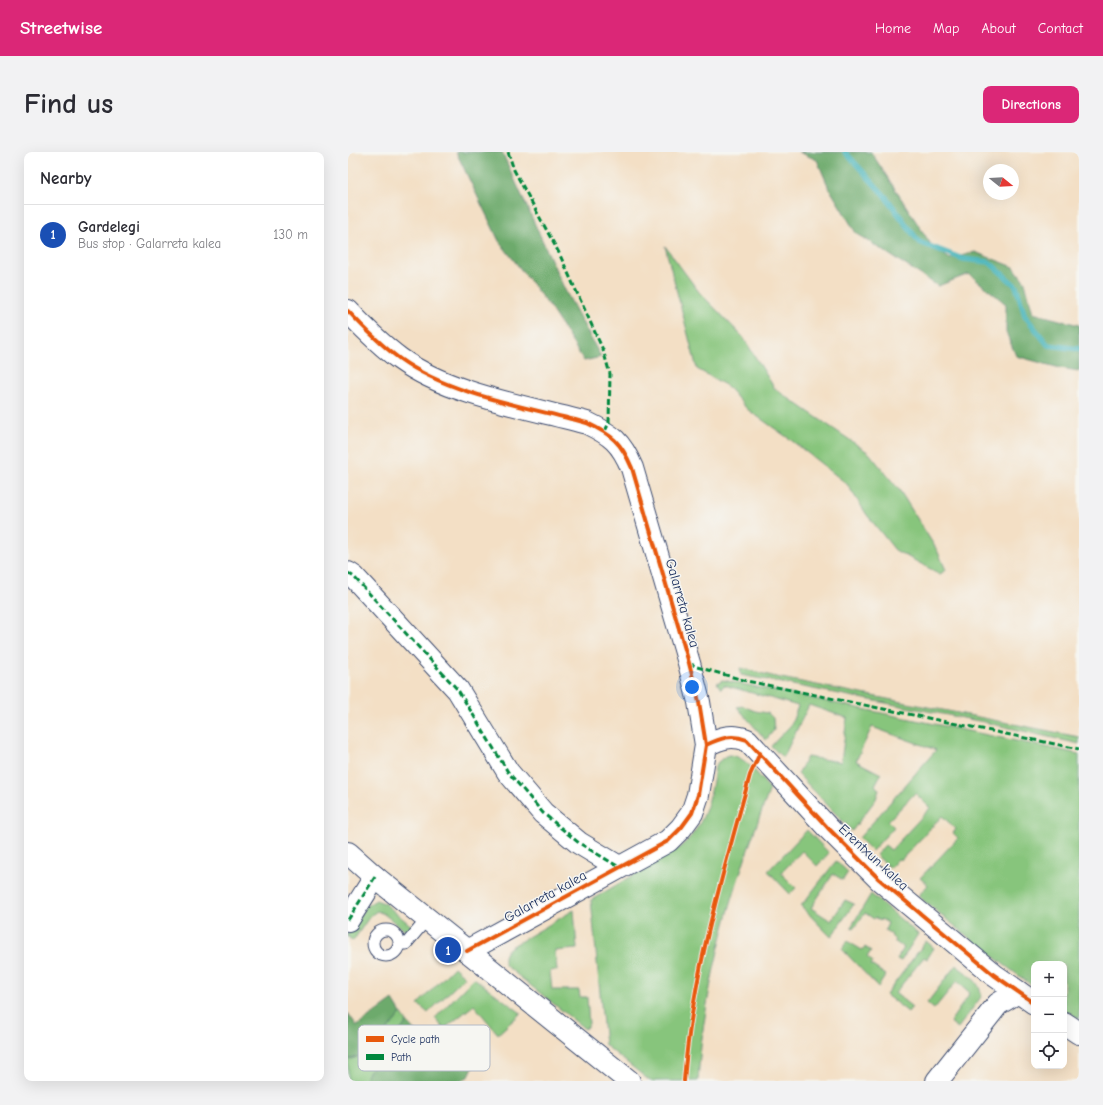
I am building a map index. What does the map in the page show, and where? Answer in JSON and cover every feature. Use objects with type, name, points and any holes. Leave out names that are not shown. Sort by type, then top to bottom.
[{"type":"street","name":"Galarreta kalea","points":[[348,311],[400,359],[431,376],[456,388],[587,423],[605,432],[624,449],[634,475],[699,702],[706,745],[698,795],[692,813],[681,828],[668,841],[467,951]]},
{"type":"street","points":[[348,573],[354,577],[402,627],[458,690],[508,772],[542,813],[579,843],[619,868]]},
{"type":"street","name":"Erentxun kalea","points":[[706,745],[728,736],[737,736],[747,740],[828,828],[879,879],[1026,998]]},
{"type":"street","points":[[348,853],[375,877],[629,1081]]},
{"type":"street","points":[[348,920],[375,877]]},
{"type":"street","points":[[937,1081],[998,1004],[1026,998]]},
{"type":"street","points":[[1067,1025],[1079,1033]]},
{"type":"lane","points":[[400,944],[406,944],[427,919]]},
{"type":"green space","points":[[456,152],[502,152],[565,290],[601,357],[584,361],[549,306],[499,241]]},
{"type":"green space","points":[[799,152],[871,152],[932,246],[950,259],[975,252],[1014,267],[1025,282],[1033,313],[1079,325],[1079,371],[1060,368],[1016,356],[1006,332],[1006,304],[969,274],[938,286],[856,233],[829,188],[817,160]]},
{"type":"green space","points":[[665,246],[699,292],[743,337],[775,389],[869,453],[900,491],[937,550],[946,570],[940,574],[895,550],[867,515],[847,484],[791,440],[747,409],[727,386],[697,369]]},
{"type":"green space","points":[[740,668],[776,677],[1079,737],[1079,744],[984,722],[741,675]]},
{"type":"green space","points":[[723,680],[1079,754],[1079,1019],[1067,1011],[1067,961],[1031,961],[1031,985],[987,952],[918,896],[928,885],[920,878],[958,838],[953,833],[956,829],[942,816],[901,860],[898,859],[890,868],[876,855],[885,845],[891,850],[930,808],[915,793],[888,821],[894,827],[872,851],[859,838],[936,750],[872,727],[856,761],[881,774],[875,785],[879,790],[876,799],[852,831],[798,774],[807,757],[841,762],[847,718],[809,705],[783,758],[771,746],[791,725],[798,706],[724,685],[721,689],[717,683]]},
{"type":"green space","points":[[743,706],[755,711],[768,713],[773,718],[774,730],[766,740],[737,707]]},
{"type":"green space","points":[[728,755],[735,756],[746,763],[757,773],[770,789],[744,860],[723,932],[707,1006],[701,1043],[698,1081],[650,1081],[605,1045],[591,900],[679,848],[688,840],[701,821],[709,801],[715,767],[718,762]]},
{"type":"green space","points":[[807,830],[829,853],[817,866],[802,851],[781,873],[796,888],[790,894],[768,871]]},
{"type":"green space","points":[[836,861],[848,872],[843,880],[833,874],[811,908],[831,921],[845,900],[854,904],[831,937],[801,906]]},
{"type":"green space","points":[[871,894],[918,934],[901,961],[897,959],[904,948],[894,941],[895,940],[891,936],[892,935],[885,930],[888,923],[881,919],[880,921],[875,917],[874,919],[865,913],[854,928],[851,927]]},
{"type":"green space","points":[[376,900],[384,903],[414,928],[409,934],[384,914],[377,911],[370,916],[353,941],[348,937],[348,934],[366,906]]},
{"type":"green space","points":[[574,910],[577,949],[555,951],[557,970],[550,971],[552,990],[579,990],[580,997],[587,997],[589,1024],[585,1029],[505,965],[504,959],[507,950],[511,947]]},
{"type":"green space","points":[[847,941],[862,950],[865,947],[871,951],[867,957],[873,962],[871,965],[886,975],[878,987],[842,949]]},
{"type":"green space","points":[[926,941],[934,948],[927,959],[924,957],[895,993],[912,1007],[908,1012],[886,995]]},
{"type":"green space","points":[[956,965],[976,982],[979,987],[981,997],[958,1028],[950,1022],[970,993],[957,981],[934,1009],[927,1003]]},
{"type":"green space","points":[[454,967],[465,977],[428,1013],[418,1004]]},
{"type":"green space","points":[[474,978],[521,1013],[498,1034],[474,1005],[449,1025],[441,1025],[435,1018]]},
{"type":"green space","points":[[393,1000],[401,1013],[391,1025],[358,1025]]},
{"type":"green space","points":[[348,1013],[357,1026],[358,1025],[358,1057],[348,1060]]},
{"type":"green space","points":[[401,1013],[407,1022],[405,1025],[391,1025]]},
{"type":"green space","points":[[358,1057],[358,1071],[370,1071],[364,1081],[348,1081],[348,1060]]},
{"type":"green space","points":[[370,1071],[471,1071],[469,1076],[461,1081],[364,1081]]},
{"type":"waterway","points":[[845,152],[885,196],[919,242],[963,259],[989,262],[1016,286],[1025,316],[1048,345],[1079,349]]},
{"type":"marked path","points":[[508,152],[514,170],[559,253],[603,350],[610,374],[609,423],[605,431]]},
{"type":"marked path","points":[[348,573],[354,577],[458,690],[508,772],[543,813],[579,843],[619,867]]},
{"type":"marked path","points":[[689,663],[697,667],[747,681],[1079,749]]},
{"type":"marked path","points":[[348,920],[375,877]]},
{"type":"cycle path","points":[[348,311],[366,330],[400,359],[442,382],[490,398],[587,423],[603,431],[615,440],[624,452],[632,468],[699,702],[706,745],[698,795],[692,813],[681,828],[668,841],[467,951]]},
{"type":"cycle path","points":[[706,745],[716,740],[731,737],[747,740],[828,828],[879,879],[994,975],[1031,1001]]},
{"type":"cycle path","points":[[684,1081],[688,1042],[701,964],[719,889],[750,775],[760,753]]},
{"type":"place","name":"Gardelegi","points":[[448,950]]}]
